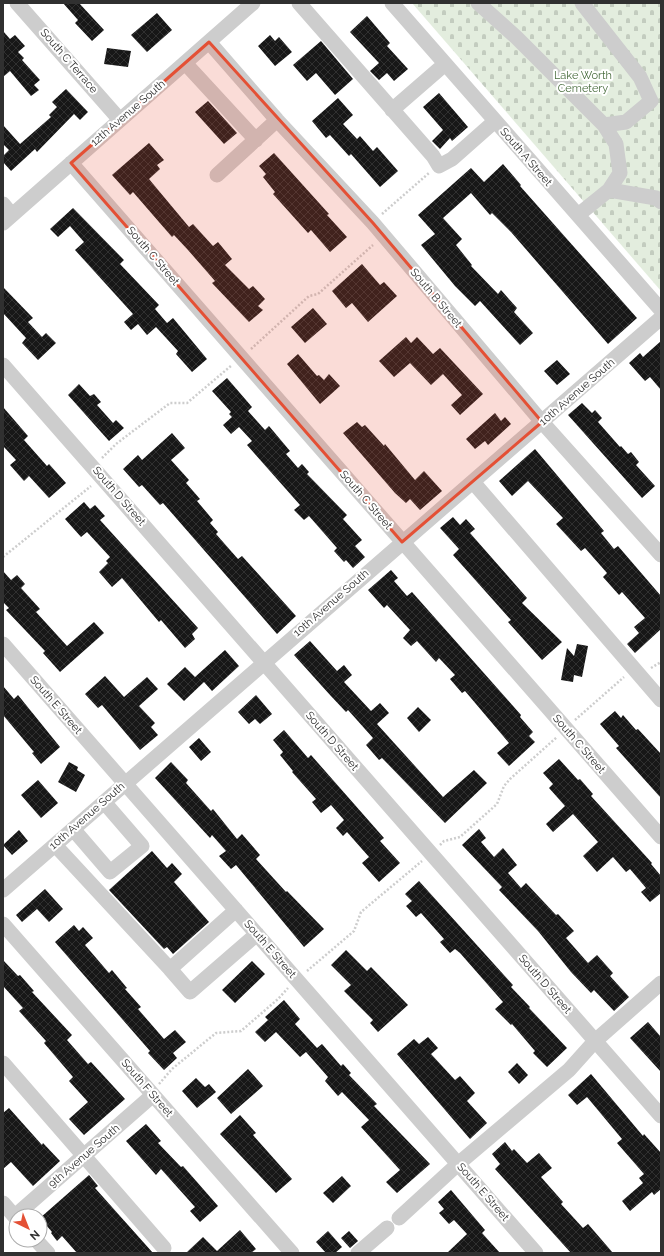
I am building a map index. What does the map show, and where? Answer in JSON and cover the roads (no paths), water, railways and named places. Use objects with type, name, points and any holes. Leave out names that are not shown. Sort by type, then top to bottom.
[{"type":"street","name":"South C Terrace","points":[[17,3],[120,120]]},
{"type":"street","name":"12th Avenue South","points":[[6,214],[71,164],[253,3]]},
{"type":"street","points":[[299,3],[433,156],[439,166],[452,159],[495,121]]},
{"type":"street","name":"South A Street","points":[[392,3],[661,310]]},
{"type":"street","points":[[478,3],[516,37],[604,125],[616,144],[620,173],[609,190],[578,215]]},
{"type":"street","points":[[582,3],[656,97],[626,122],[604,125]]},
{"type":"street","name":"South B Street","points":[[209,42],[277,120],[373,223],[542,422],[661,555]]},
{"type":"street","points":[[185,63],[256,140]]},
{"type":"street","points":[[392,110],[445,64]]},
{"type":"street","points":[[217,175],[277,120]]},
{"type":"street","name":"South C Street","points":[[71,164],[242,357],[661,837]]},
{"type":"street","points":[[609,190],[659,198]]},
{"type":"street","name":"10th Avenue South","points":[[3,890],[263,662],[661,318]]},
{"type":"street","name":"South D Street","points":[[3,365],[661,1116]]},
{"type":"street","points":[[473,482],[661,700]]},
{"type":"street","name":"South E Street","points":[[3,644],[536,1253]]},
{"type":"street","points":[[73,829],[110,872],[142,846],[104,802]]},
{"type":"street","points":[[55,845],[170,968],[190,992],[257,934]]},
{"type":"street","points":[[170,968],[236,910]]},
{"type":"street","name":"South F Street","points":[[3,924],[155,1091],[292,1253]]},
{"type":"street","points":[[399,1218],[458,1164],[569,1070],[596,1041],[661,983]]},
{"type":"street","points":[[3,1063],[83,1157],[164,1248]]},
{"type":"street","name":"9th Avenue South","points":[[25,1208],[155,1091]]},
{"type":"street","points":[[358,1253],[387,1228]]},
{"type":"park label","name":"Lake Worth Cemetery","points":[[583,81]]}]
